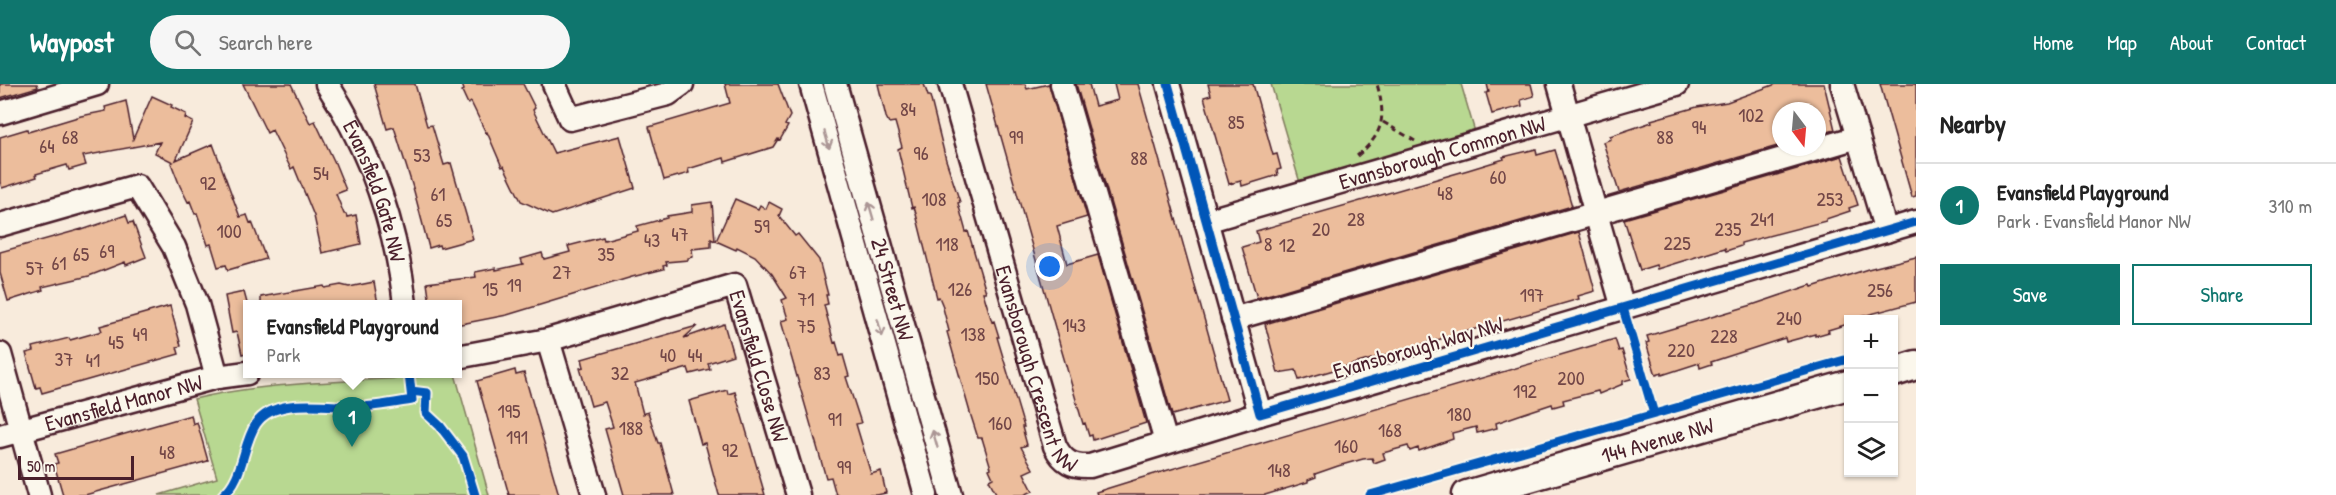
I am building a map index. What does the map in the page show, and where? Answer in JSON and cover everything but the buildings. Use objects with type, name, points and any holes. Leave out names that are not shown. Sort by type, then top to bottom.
[{"type":"main road","points":[[1898,370],[1916,365]]},
{"type":"main road","name":"144 Avenue NW","points":[[1467,495],[1844,386]]},
{"type":"street","points":[[0,113],[98,84]]},
{"type":"street","name":"Evansfield Gate NW","points":[[327,84],[359,138],[378,183],[393,230],[404,300]]},
{"type":"street","points":[[554,84],[570,119],[668,94],[682,84]]},
{"type":"street","name":"24 Street NW","points":[[811,84],[926,495]]},
{"type":"street","name":"24 Street NW","points":[[835,84],[951,495]]},
{"type":"street","name":"Evansborough Crescent NW","points":[[950,84],[1055,446],[1060,456],[1068,463],[1090,466],[1260,414]]},
{"type":"street","points":[[1062,84],[1166,442]]},
{"type":"street","points":[[1168,84],[1260,414]]},
{"type":"street","points":[[1559,84],[1623,308]]},
{"type":"street","name":"Evansborough Common NW","points":[[1206,220],[1677,84]]},
{"type":"street","points":[[1842,84],[1886,231]]},
{"type":"street","points":[[1233,319],[1858,137]]},
{"type":"street","points":[[0,225],[137,186],[174,247],[197,304],[218,377]]},
{"type":"street","name":"Evansborough Way NW","points":[[1260,414],[1916,222]]},
{"type":"street","name":"Evansfield Close NW","points":[[462,356],[548,340],[735,285],[798,495]]},
{"type":"street","points":[[548,340],[594,495]]},
{"type":"street","points":[[0,354],[10,433],[39,495]]},
{"type":"street","name":"Evansfield Manor NW","points":[[10,433],[218,377],[243,374]]},
{"type":"path","points":[[1354,159],[1368,148],[1383,122],[1377,84]]},
{"type":"path","points":[[1383,122],[1420,145]]},
{"type":"green space","points":[[1271,84],[1461,84],[1475,132],[1300,183]]},
{"type":"green space","points":[[404,378],[456,378],[489,495],[159,495],[217,478],[194,399],[290,385]]},
{"type":"cycle path","points":[[1168,84],[1260,414],[1916,222]]},
{"type":"cycle path","points":[[1623,308],[1654,414]]},
{"type":"cycle path","points":[[1370,495],[1844,360]]},
{"type":"cycle path","points":[[223,495],[235,480],[251,432],[264,415],[288,406],[364,407],[412,400],[409,378]]},
{"type":"cycle path","points":[[411,391],[427,393],[426,413],[440,426],[463,456],[475,495]]},
{"type":"place","name":"Evansfield Playground","points":[[352,447]]}]
